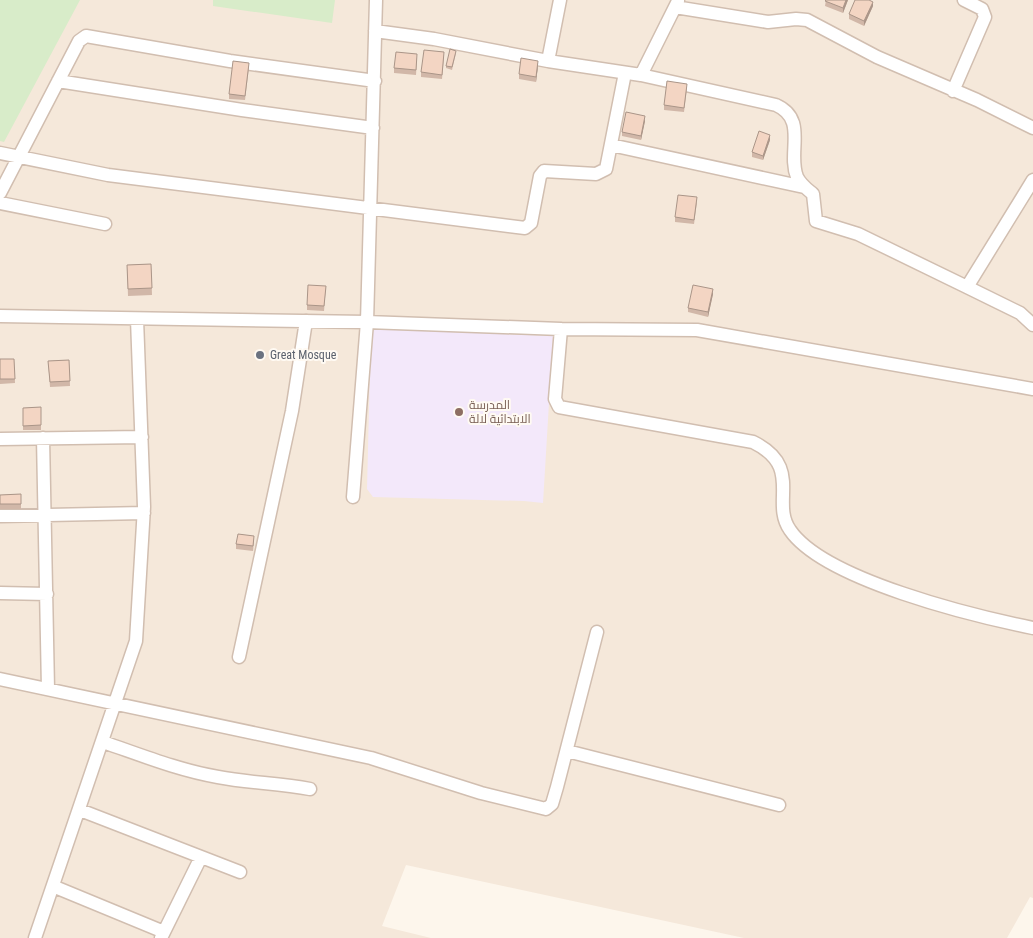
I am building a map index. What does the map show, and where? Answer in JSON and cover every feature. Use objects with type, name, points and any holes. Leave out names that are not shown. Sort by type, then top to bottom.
[{"type":"street","points":[[353,497],[367,322],[376,0]]},
{"type":"street","points":[[548,61],[560,0]]},
{"type":"street","points":[[953,90],[985,17],[982,9],[964,0]]},
{"type":"street","points":[[641,75],[677,4],[768,22],[796,19],[807,20],[877,57],[1033,128]]},
{"type":"street","points":[[375,31],[434,39],[548,61],[680,82],[782,108],[794,125],[796,172],[804,187],[813,194],[816,221],[858,234],[1020,313],[1033,325]]},
{"type":"street","points":[[0,193],[79,41],[90,35],[230,61],[375,81]]},
{"type":"street","points":[[0,153],[17,158],[108,175],[524,228],[531,223],[541,173],[547,170],[600,174],[606,169],[625,73]]},
{"type":"street","points":[[58,81],[242,110],[373,128]]},
{"type":"street","points":[[611,145],[804,187]]},
{"type":"street","points":[[968,287],[1033,180]]},
{"type":"street","points":[[0,203],[105,224]]},
{"type":"street","points":[[0,316],[367,322],[561,329],[696,330],[1033,389]]},
{"type":"street","points":[[36,938],[55,887],[136,641],[144,513],[137,319]]},
{"type":"street","points":[[239,656],[292,411],[306,321]]},
{"type":"street","points":[[561,329],[555,399],[559,407],[753,442],[765,449],[779,465],[783,476],[785,520],[791,532],[835,567],[895,590],[1033,628]]},
{"type":"street","points":[[0,439],[142,437]]},
{"type":"street","points":[[43,438],[48,689]]},
{"type":"street","points":[[0,516],[144,513]]},
{"type":"street","points":[[0,593],[47,594]]},
{"type":"street","points":[[0,679],[117,702],[371,758],[481,793],[546,809],[552,804],[597,632]]},
{"type":"street","points":[[103,742],[188,771],[241,781],[280,784],[310,789]]},
{"type":"street","points":[[567,751],[779,806]]},
{"type":"street","points":[[80,810],[240,872]]},
{"type":"street","points":[[55,887],[162,935],[201,857]]},
{"type":"shaded area","points":[[0,0],[1033,0],[1033,898],[1030,897],[1007,938],[744,938],[406,865],[382,926],[431,938],[0,938]]},
{"type":"shaded area","name":"المدرسة الابتدائية لالة","points":[[371,329],[553,336],[543,503],[373,497],[367,489]]},
{"type":"green space","points":[[0,0],[80,0],[4,142],[0,141]]},
{"type":"green space","points":[[213,0],[335,0],[332,23],[213,6]]},
{"type":"building","points":[[826,0],[846,0],[843,8]]},
{"type":"building","points":[[855,0],[869,0],[873,2],[864,21],[849,14]]},
{"type":"building","points":[[450,49],[456,51],[452,67],[446,66]]},
{"type":"building","points":[[424,50],[444,52],[442,75],[421,72]]},
{"type":"building","points":[[396,52],[417,54],[416,70],[394,68]]},
{"type":"building","points":[[521,58],[538,61],[536,77],[519,74]]},
{"type":"building","points":[[233,61],[249,63],[245,96],[229,94]]},
{"type":"building","points":[[667,81],[687,84],[684,108],[664,105]]},
{"type":"building","points":[[626,112],[645,116],[641,136],[622,132]]},
{"type":"building","points":[[759,131],[770,135],[763,156],[752,152]]},
{"type":"building","points":[[678,195],[697,197],[694,220],[675,217]]},
{"type":"building","points":[[151,264],[152,288],[128,289],[127,265]]},
{"type":"building","points":[[308,285],[326,286],[324,306],[307,305]]},
{"type":"building","points":[[693,285],[713,289],[708,312],[688,308]]},
{"type":"building","points":[[0,359],[14,359],[15,379],[0,379]]},
{"type":"building","points":[[69,360],[70,381],[50,382],[48,361]]},
{"type":"building","points":[[41,407],[41,425],[23,426],[23,408]]},
{"type":"building","points":[[21,494],[21,504],[0,504],[0,495]]},
{"type":"building","points":[[238,534],[254,536],[253,546],[236,544]]},
{"type":"place","name":"Great Mosque","points":[[260,355]]},
{"type":"place","name":"المدرسة الابتدائية لالة","points":[[459,412]]}]
